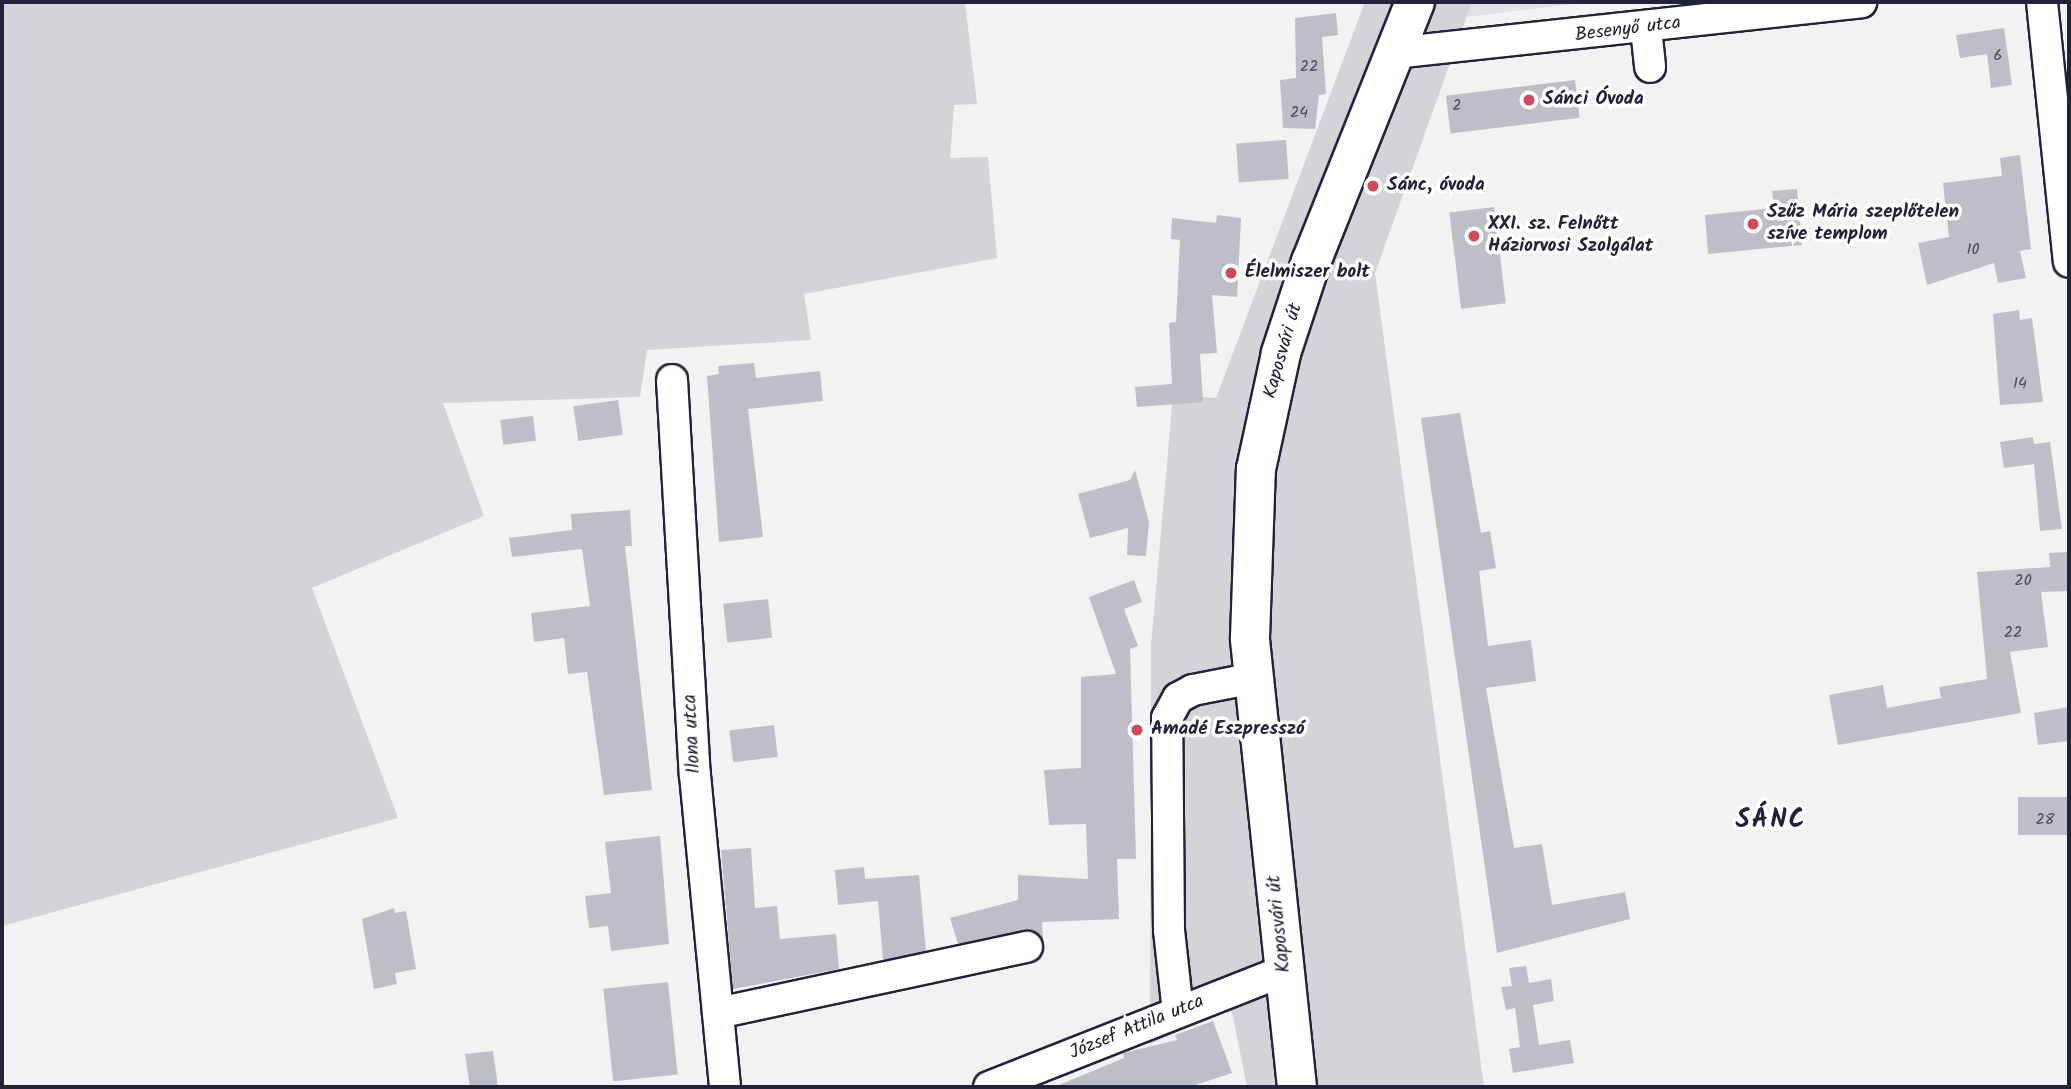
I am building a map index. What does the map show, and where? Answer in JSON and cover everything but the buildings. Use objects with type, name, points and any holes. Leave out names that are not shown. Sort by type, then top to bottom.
[{"type":"main road","name":"Kaposvári út","points":[[1297,1087],[1254,678],[1250,553],[1271,391],[1311,262],[1415,2]]},
{"type":"street","name":"Besenyő utca","points":[[1394,53],[1646,28],[1861,2]]},
{"type":"street","points":[[2042,2],[2069,262]]},
{"type":"street","points":[[1646,28],[1650,67]]},
{"type":"street","name":"Ilona utca","points":[[672,380],[695,775],[725,1087]]},
{"type":"street","points":[[1178,1012],[1169,930],[1167,718],[1178,698],[1193,691],[1254,678]]},
{"type":"street","points":[[718,1013],[1027,947]]},
{"type":"street","name":"József Attila utca","points":[[989,1087],[1284,971]]},
{"type":"shaded area","points":[[2,2],[965,2],[977,104],[954,105],[950,158],[988,157],[997,258],[804,294],[811,340],[647,350],[640,397],[443,403],[484,516],[312,588],[398,818],[2,926]]},
{"type":"shaded area","points":[[1365,2],[1472,2],[1375,273],[1484,1087],[1247,1087],[1231,1007],[1150,1044],[1151,646],[1173,395],[1216,398]]},
{"type":"shaded area","points":[[1472,2],[1592,2],[1466,17]]},
{"type":"place","name":"Sánci Óvoda","points":[[1529,100]]},
{"type":"place","name":"Sánc, óvoda","points":[[1373,186]]},
{"type":"place","name":"Szűz Mária szeplőtelen szíve templom","points":[[1753,224]]},
{"type":"place","name":"XXI. sz. Felnőtt Háziorvosi Szolgálat","points":[[1474,236]]},
{"type":"place","name":"Élelmiszer bolt","points":[[1231,273]]},
{"type":"place","name":"Amadé Eszpresszó","points":[[1137,730]]},
{"type":"district","name":"SÁNC","points":[[1771,821]]}]
